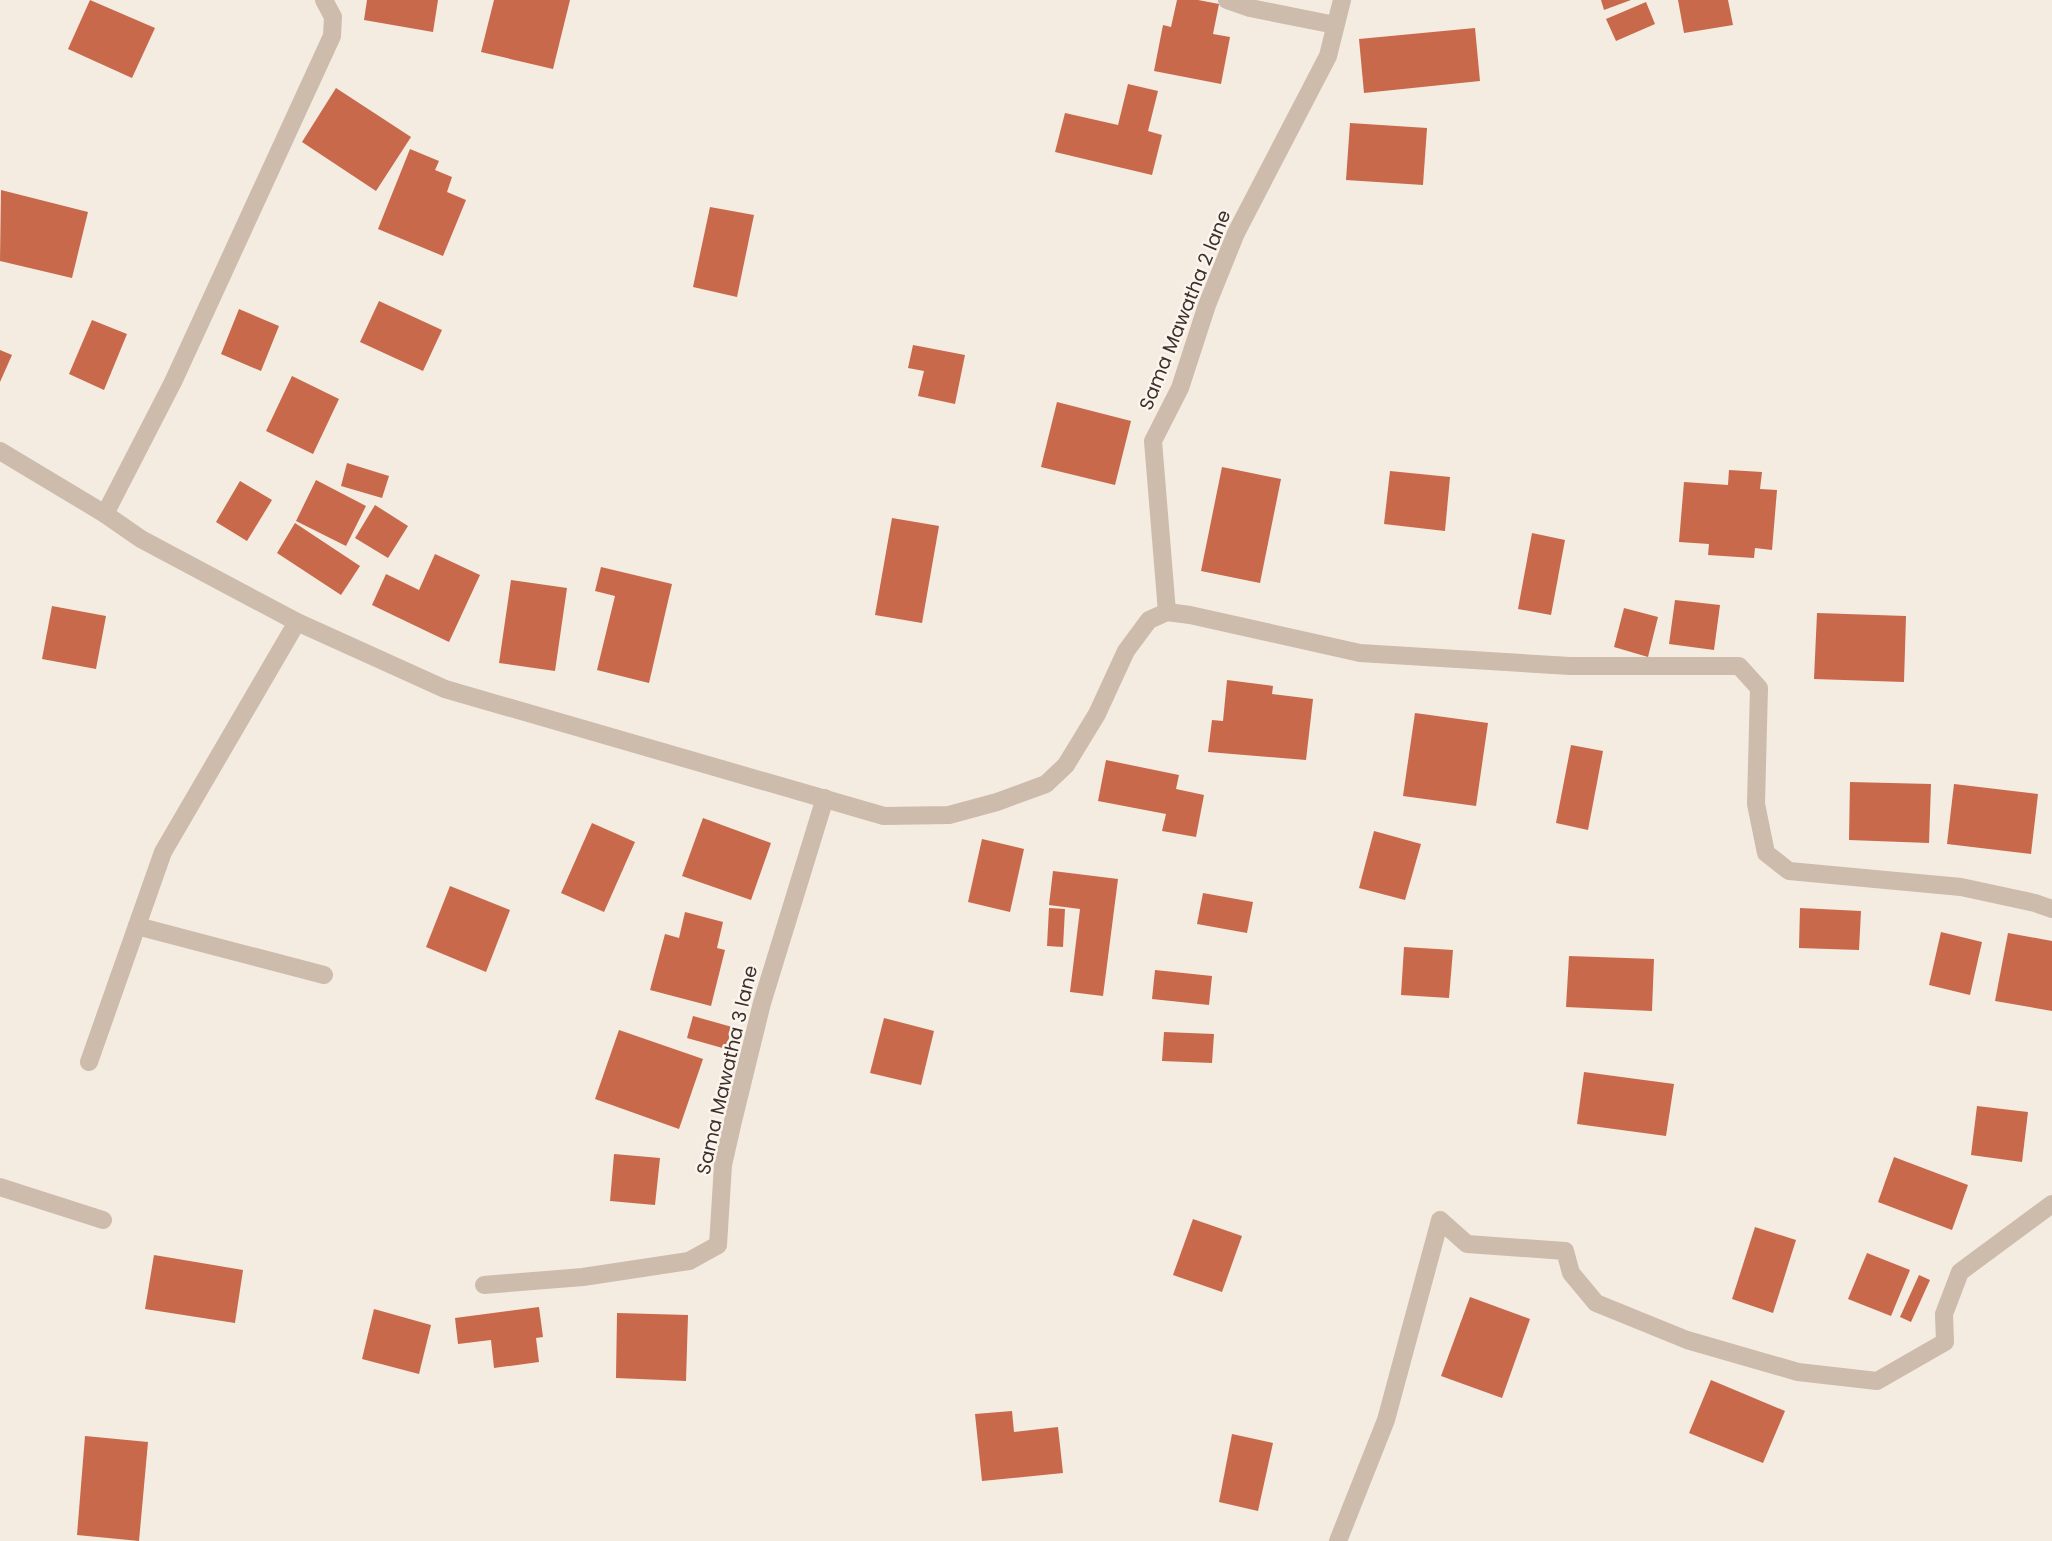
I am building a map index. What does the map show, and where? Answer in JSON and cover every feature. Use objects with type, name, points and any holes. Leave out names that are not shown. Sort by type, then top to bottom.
[{"type":"street","points":[[105,514],[173,382],[332,36],[333,17],[324,0]]},
{"type":"street","points":[[1227,0],[1250,8],[1335,25]]},
{"type":"street","name":"Sama Mawatha 2 lane","points":[[1167,612],[1153,441],[1180,388],[1207,305],[1236,233],[1328,56],[1342,0]]},
{"type":"street","points":[[0,451],[105,514],[141,539],[297,622],[445,689],[884,816],[950,815],[1046,784],[1066,765],[1097,714],[1126,651],[1149,620],[1167,612],[1360,653],[1570,666],[1739,666],[1759,688],[1756,804],[1766,853],[1789,871],[1961,887],[2052,909]]},
{"type":"street","points":[[89,1062],[163,852],[297,622]]},
{"type":"street","name":"Sama Mawatha 3 lane","points":[[484,1285],[583,1277],[689,1261],[718,1245],[723,1166],[733,1121],[762,1003],[825,799]]},
{"type":"street","points":[[136,926],[324,975]]},
{"type":"street","points":[[0,1187],[103,1220]]},
{"type":"street","points":[[1338,1541],[1386,1420],[1440,1220],[1466,1244],[1565,1251],[1572,1273],[1597,1303],[1687,1340],[1798,1372],[1877,1381],[1944,1342],[1944,1314],[1960,1272],[2052,1203]]},
{"type":"building","points":[[90,0],[155,28],[132,78],[68,49]]},
{"type":"building","points":[[367,0],[438,0],[433,32],[364,20]]},
{"type":"building","points":[[494,0],[570,0],[553,69],[481,52]]},
{"type":"building","points":[[1177,0],[1219,4],[1213,34],[1230,37],[1221,84],[1154,71],[1163,25],[1171,27]]},
{"type":"building","points":[[1601,0],[1631,0],[1604,10]]},
{"type":"building","points":[[1678,0],[1728,0],[1733,25],[1684,33]]},
{"type":"building","points":[[1646,2],[1655,24],[1616,41],[1606,19]]},
{"type":"building","points":[[1475,28],[1480,81],[1364,93],[1359,39]]},
{"type":"building","points":[[1128,84],[1158,91],[1148,131],[1162,135],[1152,175],[1055,152],[1065,113],[1118,125]]},
{"type":"building","points":[[336,88],[411,137],[376,191],[302,142]]},
{"type":"building","points":[[1350,123],[1427,128],[1423,185],[1346,180]]},
{"type":"building","points":[[410,149],[439,161],[435,170],[452,177],[447,192],[466,200],[443,256],[378,229]]},
{"type":"building","points":[[1,190],[88,212],[72,278],[0,261]]},
{"type":"building","points":[[710,207],[754,215],[737,297],[693,287]]},
{"type":"building","points":[[379,301],[442,330],[423,371],[360,342]]},
{"type":"building","points":[[239,309],[279,326],[261,371],[221,354]]},
{"type":"building","points":[[92,320],[127,334],[104,390],[69,374]]},
{"type":"building","points":[[913,345],[965,355],[955,404],[918,396],[924,371],[908,368]]},
{"type":"building","points":[[0,350],[12,355],[0,382]]},
{"type":"building","points":[[292,376],[339,399],[313,454],[266,431]]},
{"type":"building","points":[[1057,402],[1131,421],[1115,485],[1041,467]]},
{"type":"building","points":[[347,463],[389,476],[382,498],[341,486]]},
{"type":"building","points":[[1222,467],[1281,479],[1260,583],[1201,571]]},
{"type":"building","points":[[1729,470],[1762,472],[1760,489],[1777,490],[1772,550],[1755,548],[1754,558],[1708,555],[1709,544],[1679,542],[1684,482],[1728,485]]},
{"type":"building","points":[[1390,471],[1450,477],[1445,531],[1384,524]]},
{"type":"building","points":[[316,480],[366,506],[346,546],[296,521]]},
{"type":"building","points":[[240,481],[272,500],[247,541],[216,522]]},
{"type":"building","points":[[375,505],[408,526],[388,558],[355,538]]},
{"type":"building","points":[[892,518],[939,526],[922,623],[875,615]]},
{"type":"building","points":[[295,523],[360,566],[341,595],[277,553]]},
{"type":"building","points":[[1532,533],[1565,540],[1551,615],[1518,609]]},
{"type":"building","points":[[435,554],[480,575],[449,642],[372,605],[386,574],[419,590]]},
{"type":"building","points":[[601,567],[672,584],[649,683],[597,670],[615,596],[595,591]]},
{"type":"building","points":[[511,580],[567,588],[555,671],[499,663]]},
{"type":"building","points":[[1675,600],[1720,605],[1714,650],[1669,644]]},
{"type":"building","points":[[52,606],[106,616],[96,669],[42,659]]},
{"type":"building","points":[[1624,608],[1658,617],[1648,657],[1614,647]]},
{"type":"building","points":[[1817,613],[1906,616],[1904,682],[1814,679]]},
{"type":"building","points":[[1227,680],[1273,686],[1272,694],[1313,699],[1306,760],[1208,752],[1212,720],[1223,721]]},
{"type":"building","points":[[1415,713],[1488,723],[1476,806],[1403,796]]},
{"type":"building","points":[[1571,745],[1603,751],[1588,830],[1556,823]]},
{"type":"building","points":[[1106,760],[1179,775],[1176,789],[1204,795],[1196,837],[1162,831],[1166,814],[1098,801]]},
{"type":"building","points":[[1850,782],[1931,784],[1929,843],[1849,840]]},
{"type":"building","points":[[1954,784],[2038,794],[2031,854],[1947,844]]},
{"type":"building","points":[[703,818],[771,843],[751,900],[682,876]]},
{"type":"building","points":[[592,823],[635,842],[604,912],[561,893]]},
{"type":"building","points":[[1374,831],[1421,844],[1405,900],[1359,888]]},
{"type":"building","points":[[982,839],[1024,849],[1010,912],[968,902]]},
{"type":"building","points":[[1053,871],[1118,879],[1103,996],[1070,992],[1080,909],[1049,905]]},
{"type":"building","points":[[450,886],[510,910],[486,972],[426,947]]},
{"type":"building","points":[[1203,893],[1253,902],[1247,933],[1197,924]]},
{"type":"building","points":[[1049,908],[1065,909],[1063,947],[1047,946]]},
{"type":"building","points":[[1800,908],[1861,911],[1859,950],[1799,948]]},
{"type":"building","points":[[685,912],[723,922],[717,948],[725,950],[711,1006],[650,990],[665,934],[679,938]]},
{"type":"building","points":[[1941,932],[1982,942],[1970,995],[1929,985]]},
{"type":"building","points":[[2008,933],[2052,941],[2052,1011],[1995,1001]]},
{"type":"building","points":[[1404,947],[1453,950],[1449,998],[1401,995]]},
{"type":"building","points":[[1569,956],[1654,959],[1652,1011],[1566,1007]]},
{"type":"building","points":[[1155,970],[1212,976],[1209,1005],[1152,999]]},
{"type":"building","points":[[693,1016],[732,1027],[726,1049],[687,1038]]},
{"type":"building","points":[[884,1018],[934,1031],[921,1085],[870,1073]]},
{"type":"building","points":[[619,1030],[703,1059],[679,1129],[595,1099]]},
{"type":"building","points":[[1164,1032],[1214,1034],[1212,1063],[1162,1061]]},
{"type":"building","points":[[1584,1072],[1674,1084],[1666,1136],[1577,1124]]},
{"type":"building","points":[[1977,1106],[2028,1112],[2022,1162],[1971,1155]]},
{"type":"building","points":[[614,1154],[660,1158],[655,1205],[610,1201]]},
{"type":"building","points":[[1894,1157],[1968,1185],[1952,1230],[1878,1202]]},
{"type":"building","points":[[1193,1219],[1242,1236],[1222,1292],[1173,1275]]},
{"type":"building","points":[[1755,1227],[1796,1240],[1773,1313],[1732,1299]]},
{"type":"building","points":[[1867,1253],[1910,1270],[1891,1316],[1848,1299]]},
{"type":"building","points":[[154,1255],[243,1270],[235,1323],[145,1309]]},
{"type":"building","points":[[1919,1275],[1930,1280],[1911,1322],[1900,1317]]},
{"type":"building","points":[[1470,1297],[1530,1319],[1502,1398],[1441,1376]]},
{"type":"building","points":[[539,1307],[543,1337],[536,1338],[539,1362],[494,1368],[491,1340],[458,1344],[455,1318]]},
{"type":"building","points":[[374,1309],[431,1325],[419,1374],[362,1359]]},
{"type":"building","points":[[617,1313],[688,1315],[686,1381],[616,1378]]},
{"type":"building","points":[[1711,1380],[1785,1411],[1763,1463],[1689,1433]]},
{"type":"building","points":[[1012,1411],[1014,1432],[1058,1427],[1063,1473],[982,1481],[975,1414]]},
{"type":"building","points":[[1232,1434],[1273,1443],[1258,1511],[1219,1502]]},
{"type":"building","points":[[85,1436],[148,1442],[139,1541],[77,1535]]}]
